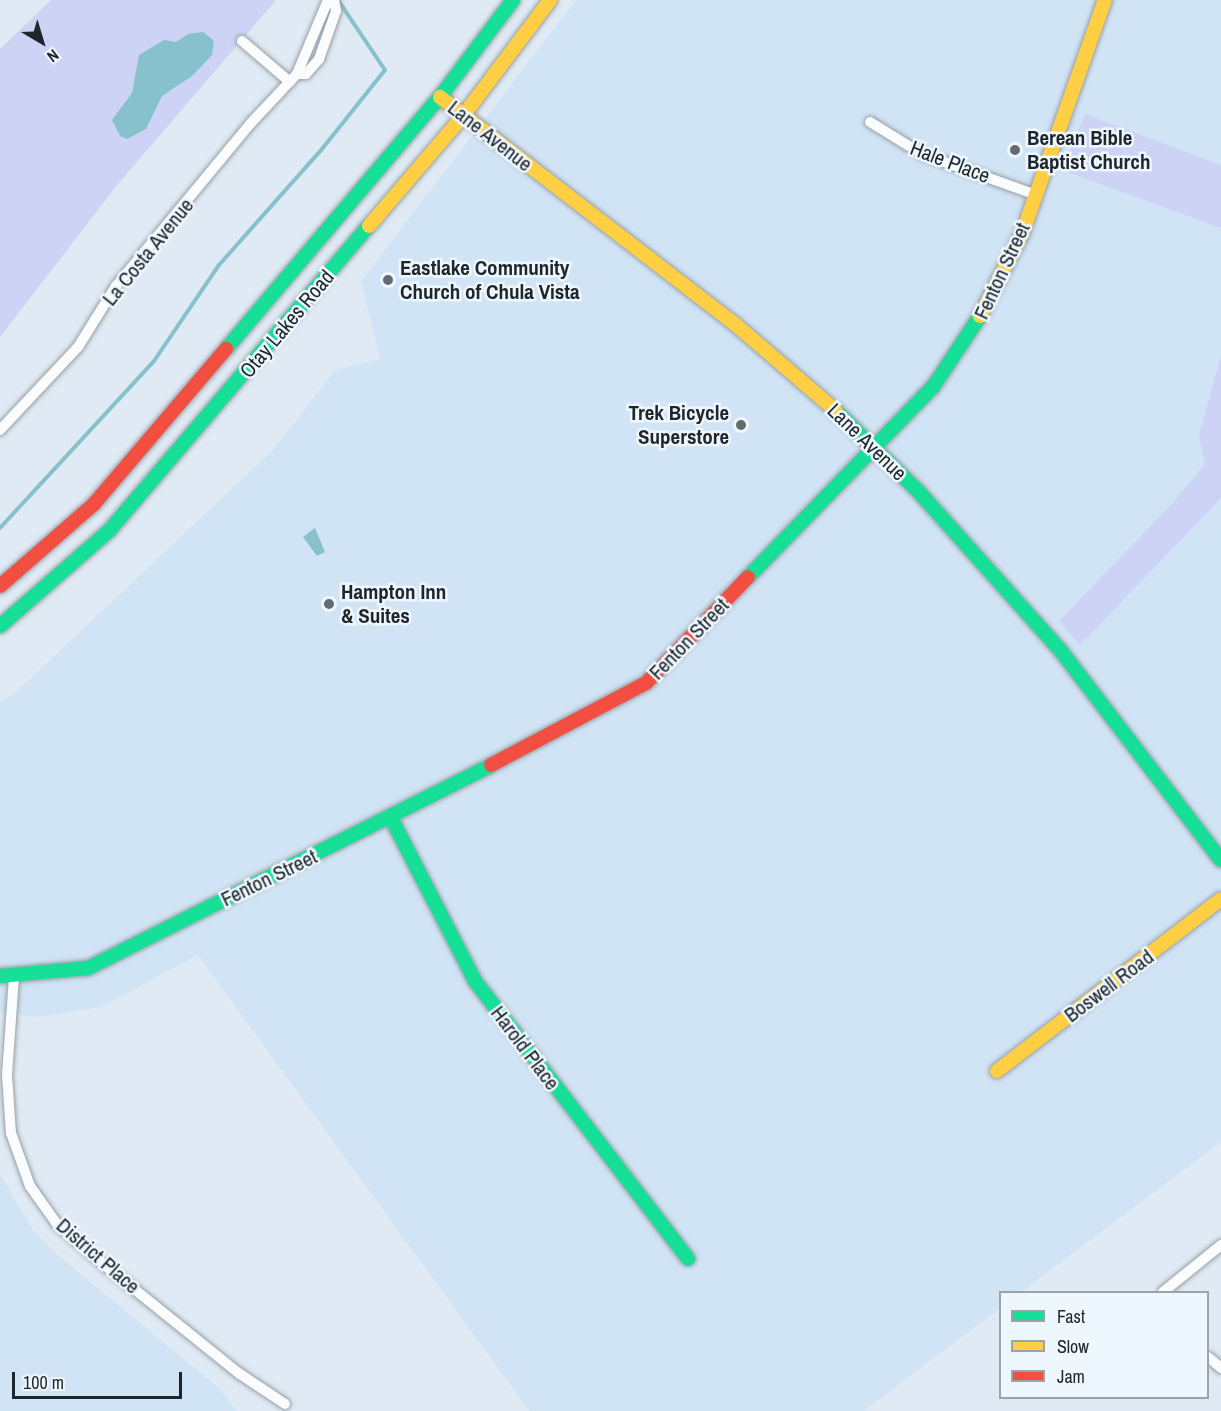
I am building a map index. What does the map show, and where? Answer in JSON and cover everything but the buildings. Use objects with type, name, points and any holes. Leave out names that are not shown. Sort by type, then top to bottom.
[{"type":"main road","name":"Otay Lakes Road","points":[[0,586],[94,504],[440,97],[513,0]]},
{"type":"main road","name":"Otay Lakes Road","points":[[0,626],[109,531],[463,116],[550,0]]},
{"type":"main road","name":"Fenton Street","points":[[7,976],[88,968],[391,818],[646,683],[933,387],[971,334],[1022,234],[1034,194],[1105,0]]},
{"type":"main road","name":"Lane Avenue","points":[[440,97],[735,324],[811,387],[874,449],[1022,604],[1221,861]]},
{"type":"main road","name":"Harold Place","points":[[391,818],[474,981],[688,1259]]},
{"type":"main road","name":"Boswell Road","points":[[997,1071],[1221,900]]},
{"type":"street","name":"La Costa Avenue","points":[[0,430],[78,347],[116,286],[294,78],[328,0]]},
{"type":"street","name":"La Costa Avenue","points":[[294,78],[306,74],[318,59],[336,11],[334,0]]},
{"type":"street","points":[[242,41],[294,78]]},
{"type":"street","name":"Hale Place","points":[[870,122],[922,154],[1034,194]]},
{"type":"street","name":"District Place","points":[[7,976],[7,1075],[10,1133],[30,1186],[57,1224],[240,1374],[285,1404]]},
{"type":"street","points":[[1164,1291],[1221,1245]]},
{"type":"street","points":[[1209,1358],[1221,1368]]},
{"type":"shaded area","points":[[51,0],[276,0],[117,185],[0,337],[0,49]]},
{"type":"shaded area","points":[[576,0],[1221,0],[1221,1142],[1022,1291],[999,1291],[999,1309],[864,1411],[529,1411],[198,955],[101,1007],[39,1017],[0,1012],[0,702],[15,693],[274,449],[335,370],[380,359],[361,281]]},
{"type":"shaded area","points":[[203,32],[214,41],[212,55],[192,76],[162,96],[146,129],[127,139],[120,136],[112,120],[132,93],[139,55],[164,40],[176,42],[188,34]]},
{"type":"shaded area","points":[[1085,114],[1221,165],[1221,228],[1062,170]]},
{"type":"shaded area","points":[[1221,356],[1221,498],[1080,645],[1059,621],[1170,506],[1205,464],[1199,435]]},
{"type":"shaded area","points":[[315,528],[325,552],[317,556],[303,537]]},
{"type":"shaded area","points":[[0,1174],[33,1230],[55,1253],[220,1389],[237,1411],[0,1411]]},
{"type":"waterway","points":[[0,528],[154,361],[219,265],[322,149],[385,70],[338,0]]},
{"type":"traffic: fast","points":[[226,349],[440,97],[513,0]]},
{"type":"traffic: fast","points":[[0,626],[109,531],[369,226]]},
{"type":"traffic: fast","points":[[748,577],[933,387],[980,316]]},
{"type":"traffic: fast","points":[[836,411],[918,491],[1061,651],[1221,860]]},
{"type":"traffic: fast","points":[[0,976],[88,968],[491,765]]},
{"type":"traffic: fast","points":[[391,818],[475,981],[688,1259]]},
{"type":"traffic: slow","points":[[369,226],[463,116],[550,0]]},
{"type":"traffic: slow","points":[[980,316],[1022,234],[1105,0]]},
{"type":"traffic: slow","points":[[440,97],[735,324],[836,411]]},
{"type":"traffic: slow","points":[[997,1071],[1221,899]]},
{"type":"traffic: jam","points":[[0,586],[94,504],[226,349]]},
{"type":"traffic: jam","points":[[491,765],[646,683],[748,577]]},
{"type":"place","name":"Berean Bible Baptist Church","points":[[1015,150]]},
{"type":"place","name":"Eastlake Community Church of Chula Vista","points":[[388,280]]},
{"type":"place","name":"Trek Bicycle Superstore","points":[[741,425]]},
{"type":"place","name":"Hampton Inn & Suites","points":[[329,604]]}]
